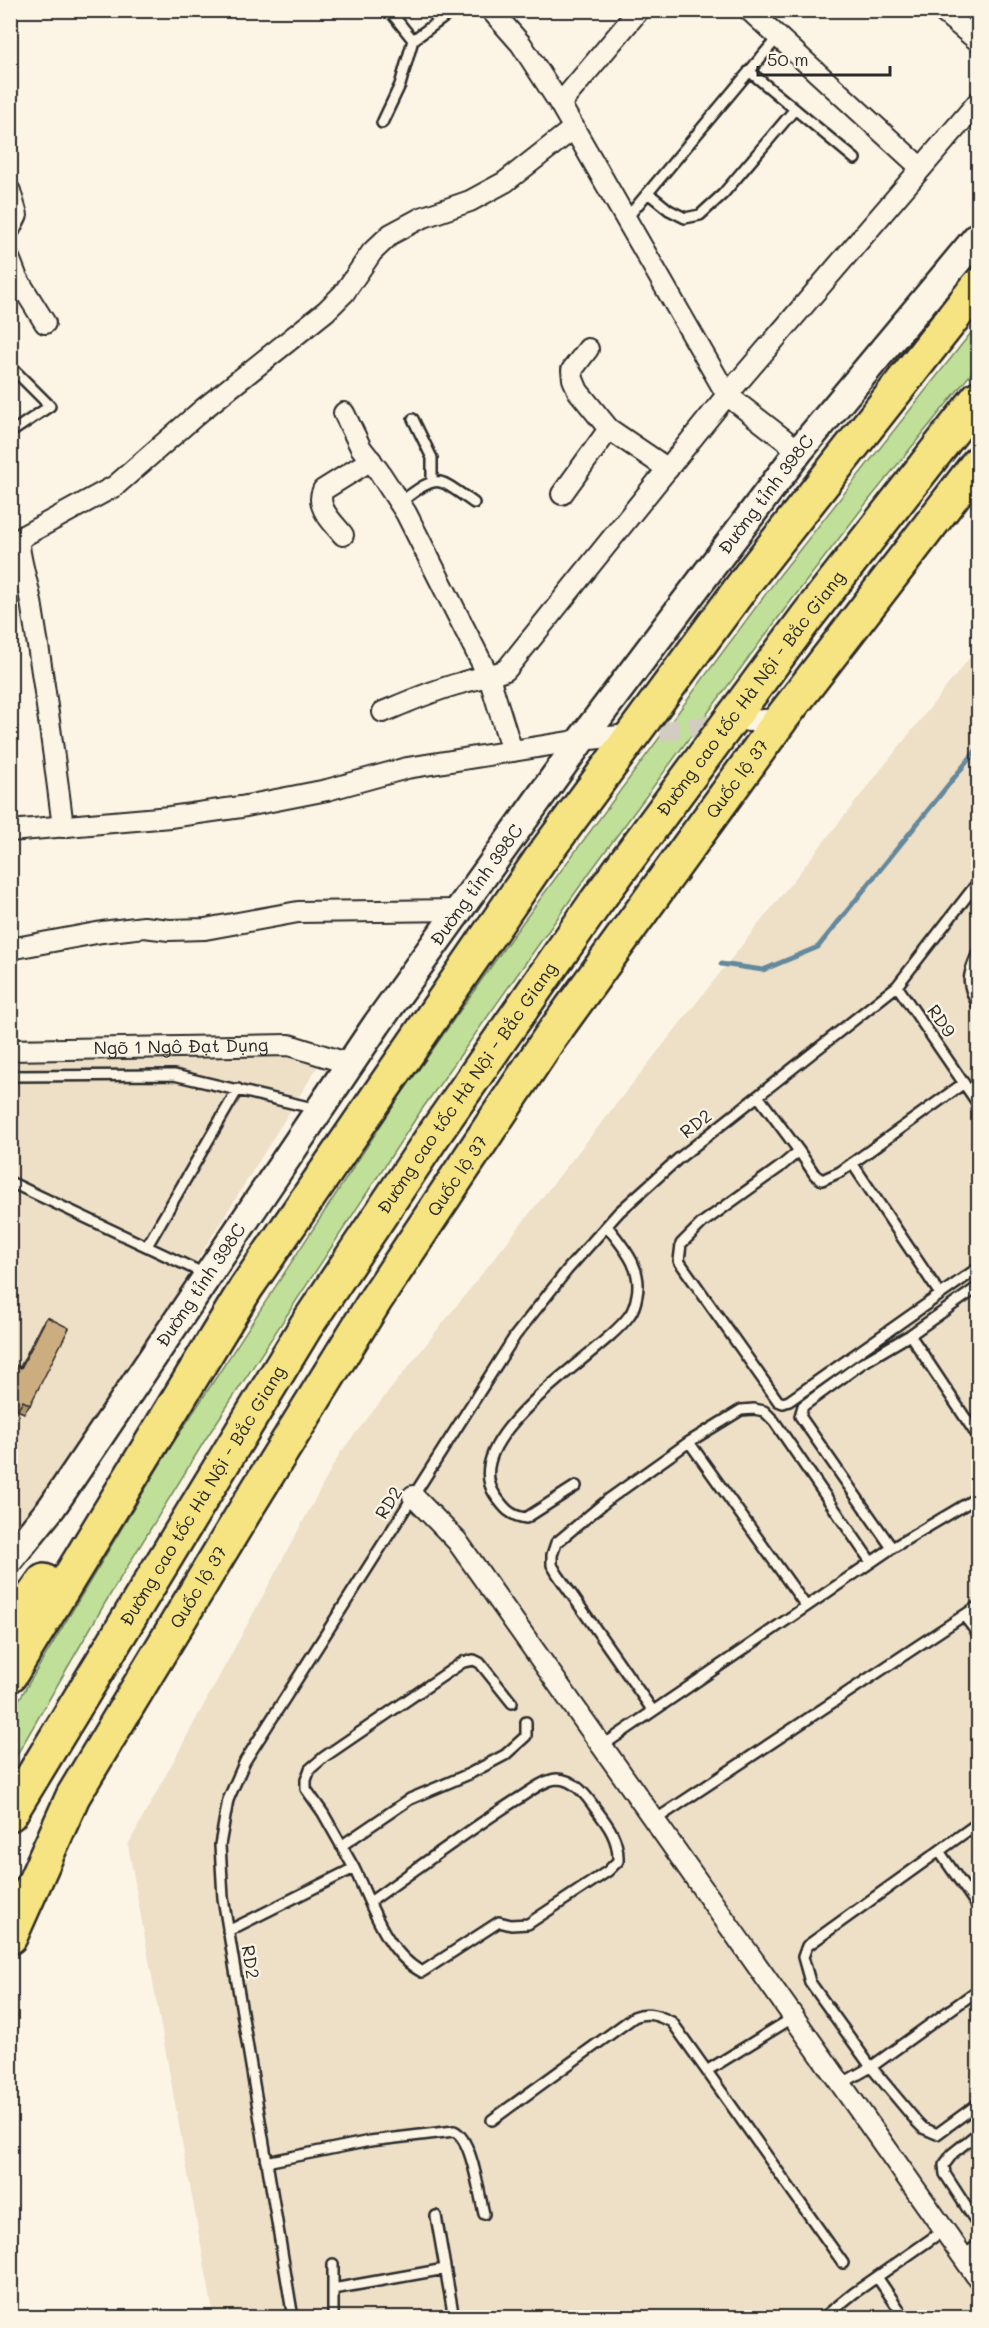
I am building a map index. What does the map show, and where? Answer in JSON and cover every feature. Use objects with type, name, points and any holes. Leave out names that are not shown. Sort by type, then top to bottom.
[{"type":"highway","points":[[10,1628],[540,860],[749,577],[978,286]]},
{"type":"highway","name":"Đường cao tốc Hà Nội - Bắc Giang","points":[[10,1814],[306,1326],[433,1136],[596,902],[806,618],[978,398]]},
{"type":"highway","name":"Quốc lộ 37","points":[[12,1933],[73,1796],[376,1299],[549,1039],[781,719],[978,464]]},
{"type":"highway","points":[[10,1675],[246,1288]]},
{"type":"main road","name":"Đường tỉnh 398C","points":[[10,1559],[52,1507],[350,1064],[581,740],[799,451],[978,236]]},
{"type":"street","points":[[491,10],[521,44],[560,104],[727,395],[799,451]]},
{"type":"street","points":[[560,104],[639,10]]},
{"type":"street","points":[[749,10],[921,168]]},
{"type":"street","points":[[941,10],[978,41]]},
{"type":"street","points":[[383,712],[429,693],[489,677],[506,670],[727,395],[978,102]]},
{"type":"street","points":[[63,827],[30,589],[19,541],[25,535],[115,486],[202,410],[326,311],[344,293],[372,252],[391,234],[421,219],[470,201],[506,182],[574,128]]},
{"type":"street","points":[[10,191],[16,216],[10,229]]},
{"type":"street","points":[[10,260],[16,278],[45,323]]},
{"type":"street","points":[[588,349],[572,370],[578,391],[609,429],[668,469]]},
{"type":"street","points":[[344,413],[361,448],[399,503],[489,677],[498,713],[512,751]]},
{"type":"street","points":[[562,494],[609,429]]},
{"type":"street","points":[[343,536],[321,505],[320,498],[323,490],[371,460]]},
{"type":"street","points":[[748,721],[781,719]]},
{"type":"street","points":[[10,831],[170,817],[241,807],[327,790],[407,768],[619,736]]},
{"type":"street","points":[[10,949],[102,932],[144,927],[169,930],[205,928],[298,912],[459,910]]},
{"type":"street","name":"Ngõ 1 Ngô Đạt Dụng","points":[[10,1050],[289,1045],[350,1064]]},
{"type":"street","points":[[413,1496],[457,1541],[944,2230],[971,2251],[978,2278]]},
{"type":"lane","points":[[389,10],[413,40]]},
{"type":"lane","points":[[382,123],[400,86],[413,40],[454,10]]},
{"type":"lane","points":[[626,219],[778,37]]},
{"type":"lane","points":[[749,71],[855,159]]},
{"type":"lane","points":[[648,193],[669,210],[685,218],[700,215],[723,194],[795,109]]},
{"type":"lane","points":[[10,366],[50,406],[10,433]]},
{"type":"lane","points":[[413,419],[432,458],[432,481]]},
{"type":"lane","points":[[399,503],[432,481],[444,482],[474,503]]},
{"type":"lane","name":"RD2","points":[[292,2318],[223,1898],[220,1845],[228,1800],[245,1761],[515,1336],[568,1269],[607,1226],[678,1159],[897,986],[978,882]]},
{"type":"lane","points":[[978,952],[968,976],[973,997],[978,1006]]},
{"type":"lane","name":"RD9","points":[[897,986],[978,1104]]},
{"type":"lane","points":[[10,1076],[174,1075],[319,1109]]},
{"type":"lane","points":[[758,1096],[814,1175],[822,1180],[840,1172],[964,1083]]},
{"type":"lane","points":[[147,1246],[238,1089]]},
{"type":"lane","points":[[799,1151],[702,1223],[681,1244],[679,1261],[775,1398],[783,1403],[789,1401],[978,1268]]},
{"type":"lane","points":[[852,1163],[940,1294]]},
{"type":"lane","points":[[10,1182],[207,1275]]},
{"type":"lane","points":[[576,1486],[526,1518],[516,1517],[505,1510],[491,1489],[487,1474],[493,1451],[509,1426],[532,1402],[601,1346],[630,1315],[638,1294],[638,1278],[631,1258],[607,1226]]},
{"type":"lane","points":[[892,1548],[800,1416],[803,1406],[818,1393],[910,1335],[978,1287]]},
{"type":"lane","points":[[910,1335],[978,1437]]},
{"type":"lane","points":[[653,1711],[558,1575],[552,1564],[552,1555],[556,1544],[609,1499],[689,1442],[741,1410],[764,1411],[774,1421],[871,1562]]},
{"type":"lane","points":[[689,1442],[806,1606]]},
{"type":"lane","points":[[602,1746],[892,1548],[978,1497]]},
{"type":"lane","points":[[655,1820],[978,1606]]},
{"type":"lane","points":[[964,1616],[978,1634]]},
{"type":"lane","points":[[370,1902],[492,1815],[538,1786],[556,1779],[571,1782],[580,1789],[614,1833],[618,1861],[608,1871],[528,1924],[511,1925],[499,1922],[422,1972],[410,1966],[400,1956],[385,1933],[370,1902],[354,1868],[306,1789],[310,1769],[324,1757],[463,1662],[474,1660],[480,1663],[512,1703]]},
{"type":"lane","points":[[341,1846],[410,1799],[469,1774],[505,1755],[526,1737],[526,1722]]},
{"type":"lane","points":[[978,1823],[807,1946],[803,1957],[810,1982],[871,2067],[923,2128],[937,2134],[978,2104]]},
{"type":"lane","points":[[939,1851],[978,1907]]},
{"type":"lane","points":[[228,1931],[354,1868]]},
{"type":"lane","points":[[842,2084],[871,2067],[978,1990]]},
{"type":"lane","points":[[492,2120],[634,2018],[644,2013],[672,2022],[843,2263]]},
{"type":"lane","points":[[708,2070],[794,2017]]},
{"type":"lane","points":[[266,2162],[370,2141],[454,2131],[463,2137],[469,2151],[484,2214]]},
{"type":"lane","points":[[978,2133],[953,2153],[944,2165],[945,2174],[978,2225]]},
{"type":"lane","points":[[436,2216],[454,2318]]},
{"type":"lane","points":[[823,2318],[944,2230]]},
{"type":"lane","points":[[333,2264],[333,2318]]},
{"type":"lane","points":[[333,2289],[445,2269]]},
{"type":"lane","points":[[877,2277],[905,2318]]},
{"type":"shaded area","points":[[978,647],[978,2317],[214,2317],[128,1845],[340,1453]]},
{"type":"shaded area","points":[[11,1036],[326,1053],[11,1560]]},
{"type":"green space","points":[[978,324],[978,365],[864,506],[784,610],[590,872],[420,1112],[205,1440],[105,1603],[11,1765],[11,1713],[170,1448],[398,1099],[509,941],[779,576]]},
{"type":"building","points":[[47,1317],[69,1328],[30,1405],[23,1401],[10,1423],[10,1373],[15,1365],[21,1368]]},
{"type":"waterway","points":[[721,964],[763,970],[818,947],[978,748]]},
{"type":"tunnel","points":[[630,735],[732,723]]}]
